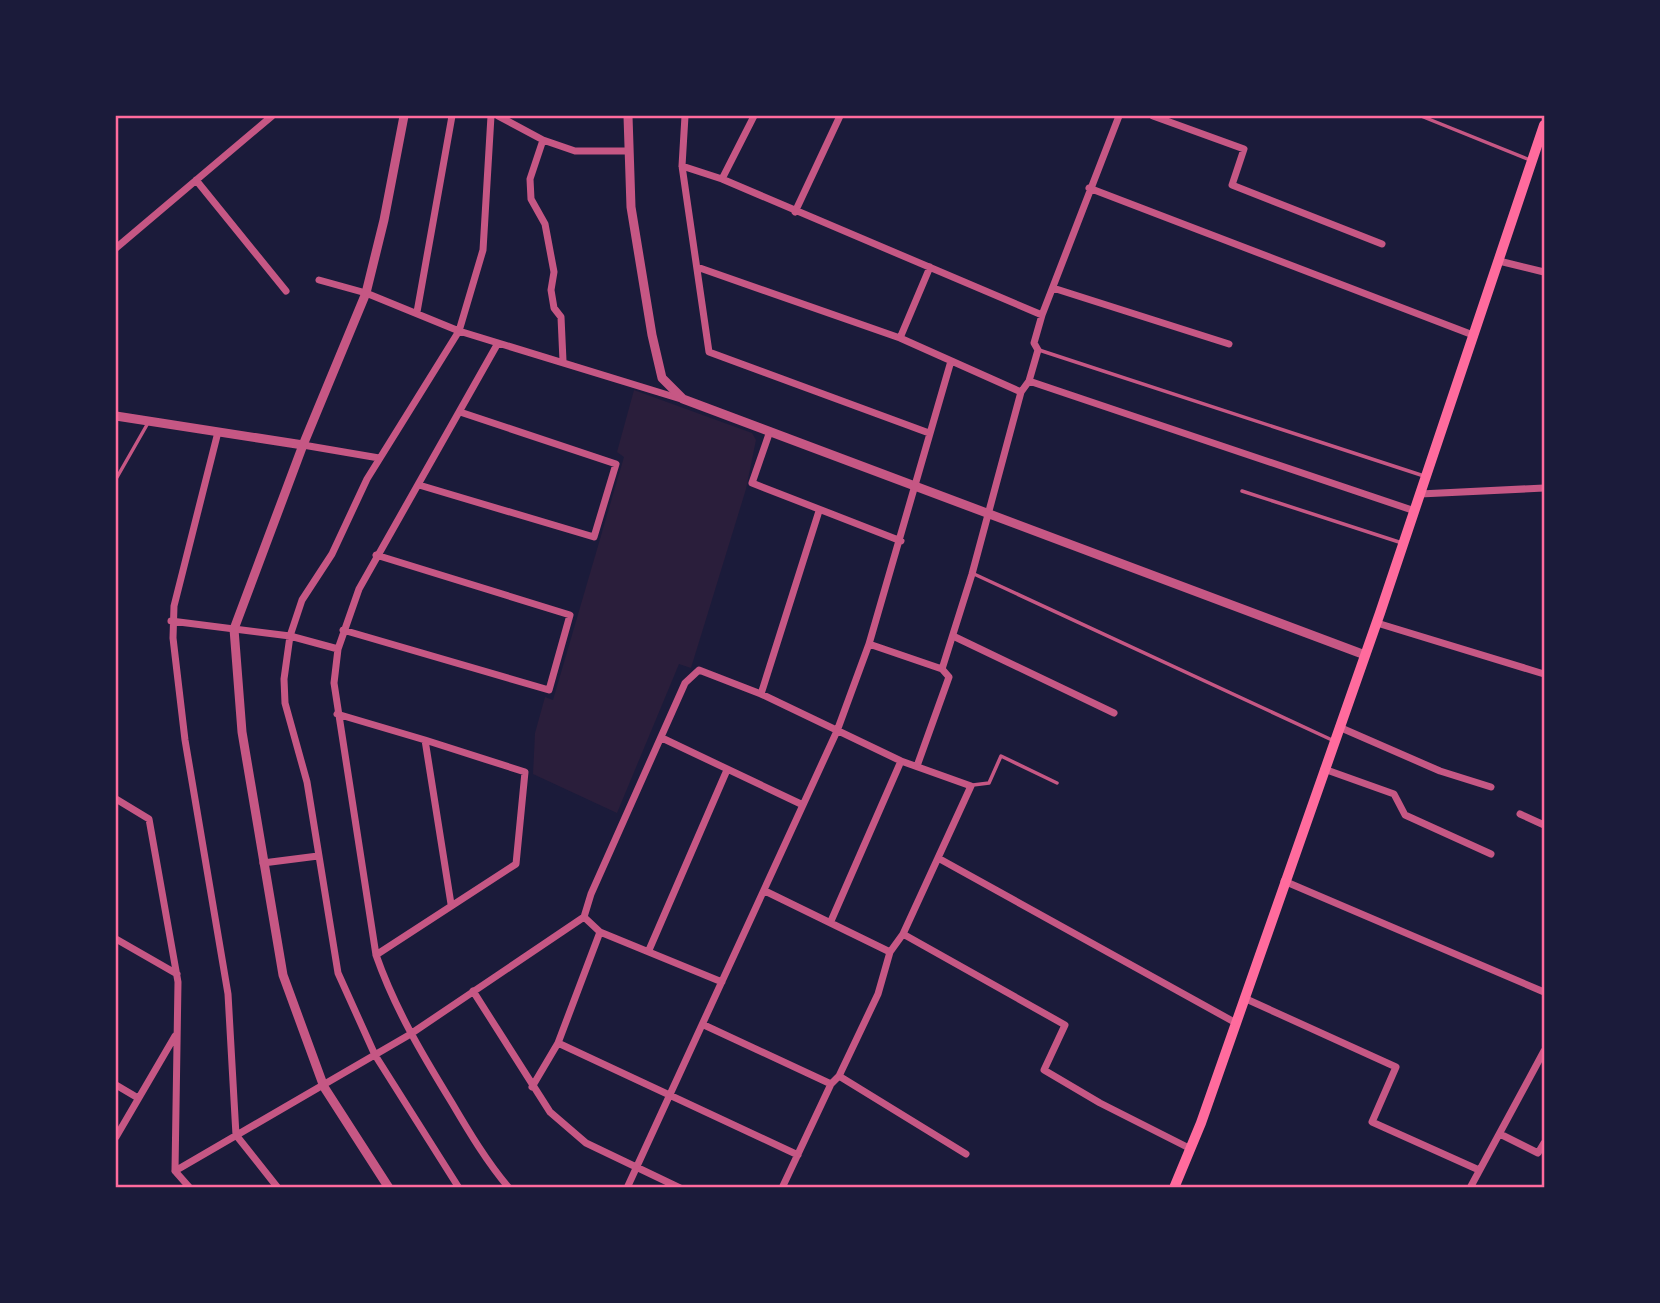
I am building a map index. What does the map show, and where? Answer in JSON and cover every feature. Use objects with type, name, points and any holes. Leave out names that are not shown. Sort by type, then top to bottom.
[{"type":"main road","points":[[1174,1188],[1191,1149],[1366,655],[1545,125]]},
{"type":"street","points":[[116,248],[272,116]]},
{"type":"street","points":[[389,1188],[324,1087],[283,975],[242,732],[234,629],[303,445],[366,293],[404,116]]},
{"type":"street","points":[[417,312],[452,116]]},
{"type":"street","points":[[459,1188],[376,1055],[338,973],[307,782],[285,703],[284,680],[290,636],[302,600],[331,554],[379,458],[459,331],[483,250],[491,116]]},
{"type":"street","points":[[498,116],[543,140],[575,151],[627,151]]},
{"type":"street","points":[[628,116],[627,151],[631,207],[658,365],[662,378],[683,399]]},
{"type":"street","points":[[685,116],[682,166],[709,352],[929,433]]},
{"type":"street","points":[[722,179],[754,116]]},
{"type":"street","points":[[795,212],[840,116]]},
{"type":"street","points":[[942,669],[972,574],[1021,392],[1029,381],[1038,349],[1034,343],[1042,315],[1119,116]]},
{"type":"street","points":[[1153,116],[1244,149],[1232,185],[1382,244]]},
{"type":"street","points":[[543,140],[530,179],[531,199],[545,224],[554,272],[551,290],[554,308],[561,317],[563,361]]},
{"type":"street","points":[[682,166],[722,179],[1042,315]]},
{"type":"street","points":[[196,180],[286,291]]},
{"type":"street","points":[[1089,188],[1473,335]]},
{"type":"street","points":[[1499,261],[1545,272]]},
{"type":"street","points":[[697,267],[900,338],[1021,392]]},
{"type":"street","points":[[900,338],[930,267]]},
{"type":"street","points":[[319,280],[366,293],[459,331],[683,399],[1366,655]]},
{"type":"street","points":[[1053,288],[1229,344]]},
{"type":"street","points":[[498,343],[376,555],[344,630],[338,649],[334,683],[376,955],[390,994],[410,1035],[478,1145],[509,1188]]},
{"type":"street","points":[[627,1188],[704,1025],[836,731],[870,644],[951,361]]},
{"type":"street","points":[[1029,381],[1415,511]]},
{"type":"street","points":[[418,485],[594,537],[616,464],[460,412]]},
{"type":"street","points":[[116,415],[379,458]]},
{"type":"street","points":[[770,431],[752,483],[901,541]]},
{"type":"street","points":[[218,432],[171,621],[185,740],[228,994],[232,1113],[236,1135],[278,1188]]},
{"type":"street","points":[[1420,494],[1545,488]]},
{"type":"street","points":[[761,694],[819,511]]},
{"type":"street","points":[[344,630],[549,690],[570,615],[376,555]]},
{"type":"street","points":[[171,621],[290,636],[338,649]]},
{"type":"street","points":[[1377,623],[1545,674]]},
{"type":"street","points":[[953,636],[1114,713]]},
{"type":"street","points":[[870,644],[942,669],[949,677],[917,766]]},
{"type":"street","points":[[174,1171],[324,1087],[410,1035],[584,917],[591,894],[685,683],[699,670],[761,694],[901,761],[971,786],[903,934],[890,952],[878,994],[839,1076],[831,1084],[782,1188]]},
{"type":"street","points":[[337,715],[525,772],[516,864],[376,955]]},
{"type":"street","points":[[1339,727],[1440,771],[1491,787]]},
{"type":"street","points":[[662,738],[803,805]]},
{"type":"street","points":[[425,740],[451,905]]},
{"type":"street","points":[[831,921],[901,761]]},
{"type":"street","points":[[1324,769],[1394,794],[1405,815],[1491,854]]},
{"type":"street","points":[[649,950],[727,771]]},
{"type":"street","points":[[116,799],[149,819],[177,974],[174,1171],[188,1187]]},
{"type":"street","points":[[1520,814],[1545,825]]},
{"type":"street","points":[[263,863],[318,856]]},
{"type":"street","points":[[938,858],[1236,1023]]},
{"type":"street","points":[[1284,881],[1545,992]]},
{"type":"street","points":[[765,891],[890,952]]},
{"type":"street","points":[[584,917],[600,932],[722,982]]},
{"type":"street","points":[[532,1087],[558,1043],[600,932]]},
{"type":"street","points":[[903,934],[1065,1025],[1044,1070],[1100,1103],[1191,1149]]},
{"type":"street","points":[[116,939],[177,974]]},
{"type":"street","points":[[473,991],[550,1112],[586,1143],[681,1188]]},
{"type":"street","points":[[1244,998],[1396,1068],[1371,1122],[1479,1170]]},
{"type":"street","points":[[704,1025],[831,1084]]},
{"type":"street","points":[[116,1137],[176,1036]]},
{"type":"street","points":[[558,1043],[797,1155]]},
{"type":"street","points":[[1470,1188],[1545,1051]]},
{"type":"street","points":[[839,1076],[966,1154]]},
{"type":"street","points":[[116,1085],[138,1098]]},
{"type":"street","points":[[1500,1134],[1538,1153],[1545,1143]]},
{"type":"lane","points":[[1421,116],[1532,160]]},
{"type":"lane","points":[[1038,349],[1426,477]]},
{"type":"lane","points":[[116,479],[149,421]]},
{"type":"lane","points":[[1242,491],[1404,544]]},
{"type":"lane","points":[[972,574],[1334,741]]},
{"type":"lane","points":[[971,786],[989,783],[1001,756],[1057,783]]},
{"type":"shaded area","points":[[634,390],[752,433],[756,440],[746,489],[691,668],[679,664],[617,813],[533,774],[535,733],[545,697],[553,700],[624,457],[617,452]]}]
